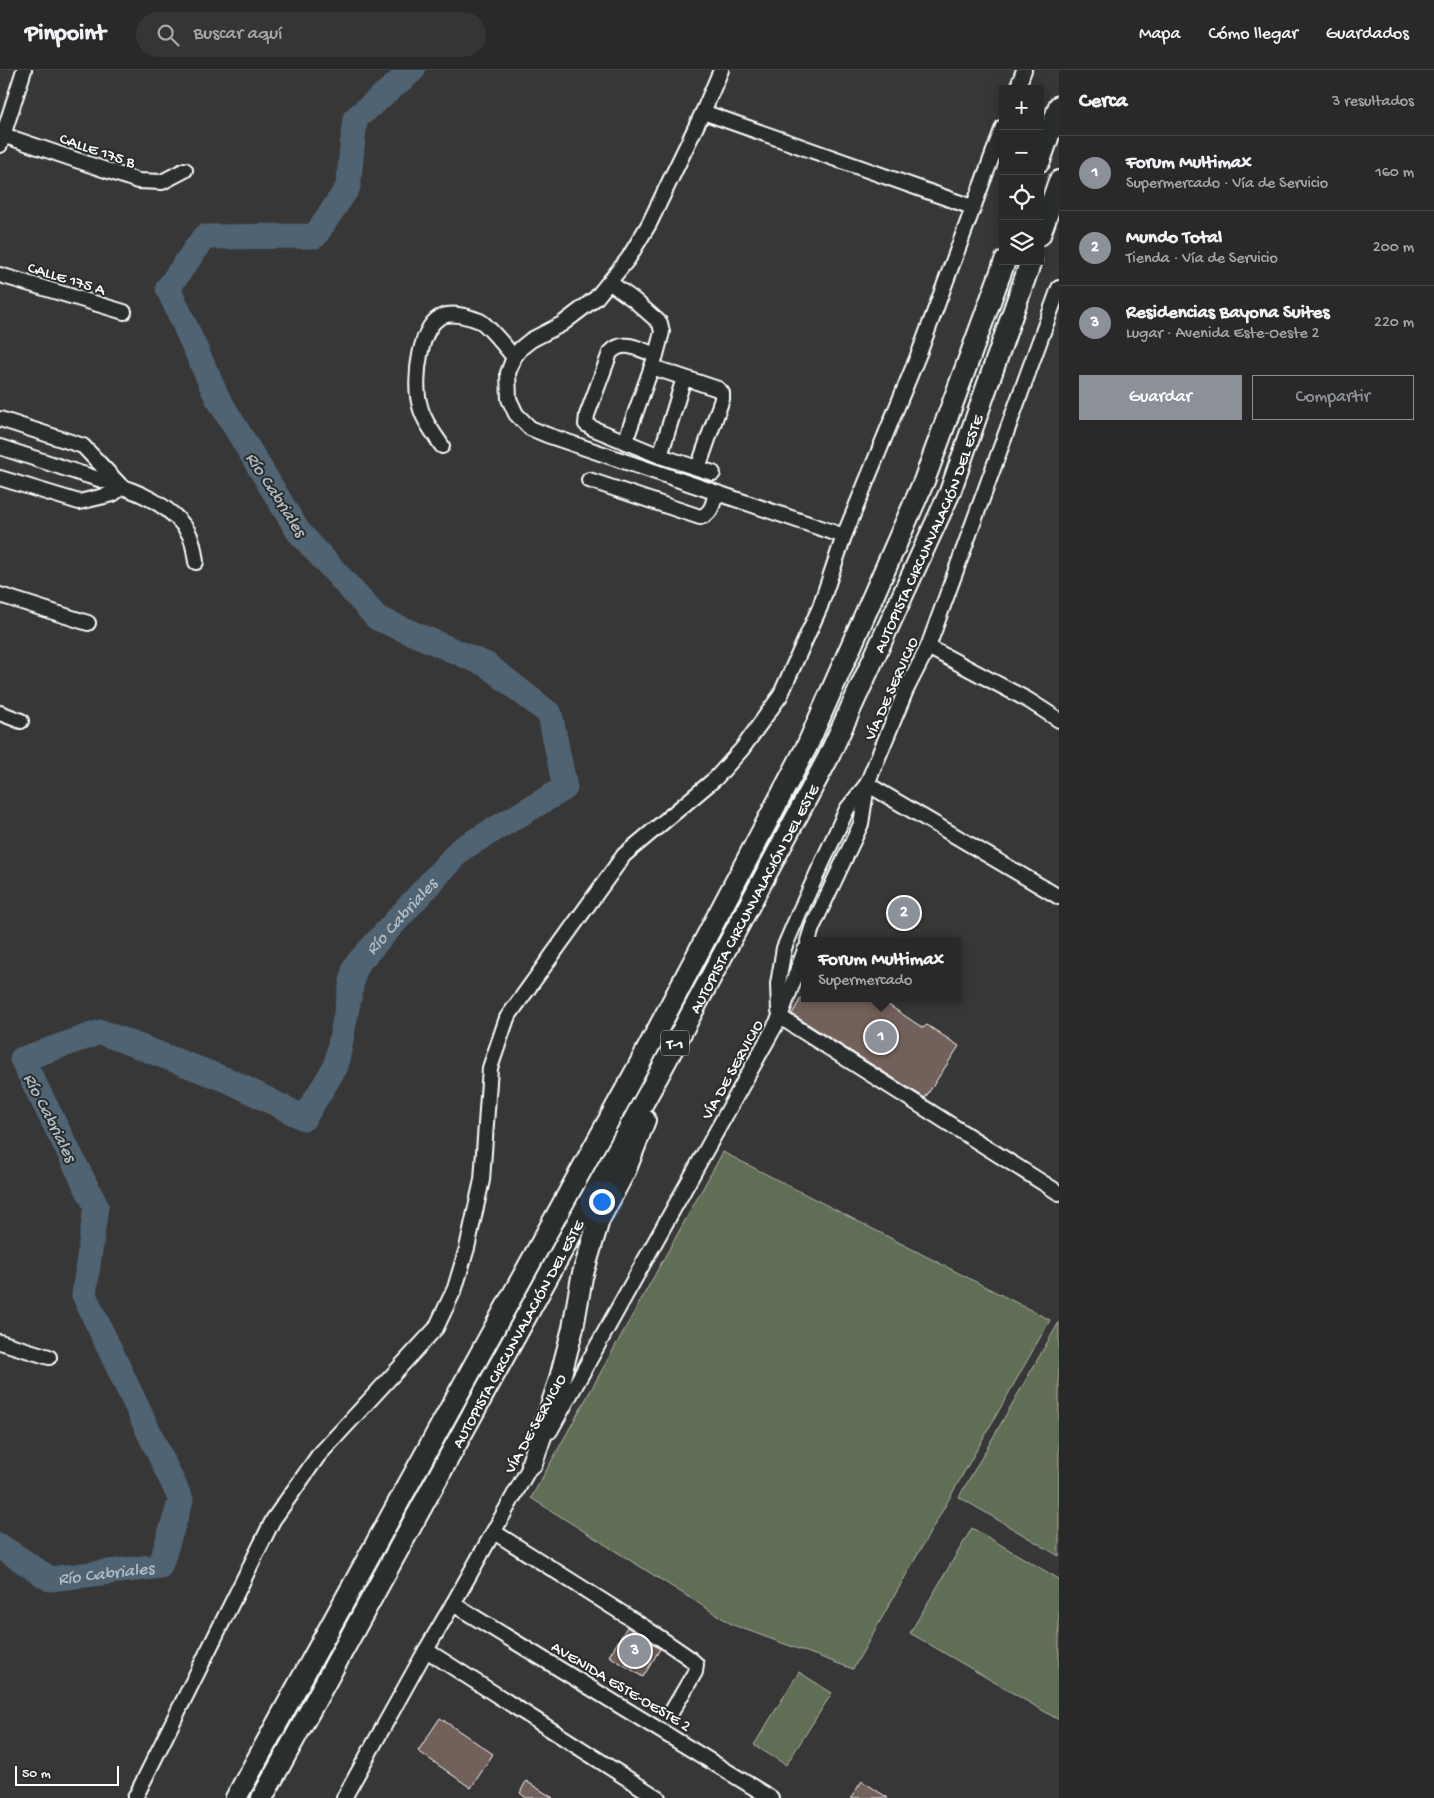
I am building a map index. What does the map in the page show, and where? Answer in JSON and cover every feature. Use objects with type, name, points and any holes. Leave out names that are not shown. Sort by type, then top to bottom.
[{"type":"highway","points":[[1044,149],[1059,106]]},
{"type":"highway","points":[[1044,224],[1059,181]]},
{"type":"highway","name":"AUTOPISTA CIRCUNVALACIÓN DEL ESTE","points":[[236,1798],[633,1076],[807,746],[924,481],[1004,265]]},
{"type":"highway","name":"AUTOPISTA CIRCUNVALACIÓN DEL ESTE","points":[[262,1798],[663,1066],[828,758],[950,492],[1030,265]]},
{"type":"highway","points":[[532,1464],[559,1382],[573,1328],[582,1276],[599,1220],[626,1169],[650,1108],[663,1066]]},
{"type":"street","points":[[1,138],[24,70]]},
{"type":"street","points":[[721,70],[649,224],[628,259],[596,298],[562,324],[531,340],[521,348],[514,357],[508,372],[509,399],[516,414],[530,428],[844,536]]},
{"type":"street","points":[[1019,85],[1024,70]]},
{"type":"street","points":[[703,112],[972,207]]},
{"type":"street","points":[[135,1798],[273,1520],[318,1456],[436,1328],[455,1288],[467,1248],[482,1180],[490,1068],[507,1018],[624,856],[716,778],[742,749],[780,696],[820,607],[844,536],[920,351],[1002,130]]},
{"type":"street","name":"CALLE 175 B","points":[[1,138],[138,181],[162,182],[185,170]]},
{"type":"street","name":"CALLE 175 A","points":[[0,275],[124,312]]},
{"type":"street","points":[[609,282],[634,300],[660,323],[662,332],[654,361],[625,442]]},
{"type":"street","name":"VÍA DE SERVICIO","points":[[344,1798],[780,1017],[778,984],[784,948],[798,912],[847,809],[867,784],[906,690],[928,647],[1059,288]]},
{"type":"street","points":[[442,446],[426,423],[419,405],[416,388],[419,360],[425,336],[433,322],[443,315],[457,315],[481,322],[514,357]]},
{"type":"street","points":[[698,468],[722,399],[722,393],[718,389],[684,378],[625,345],[616,347],[610,353],[587,416],[586,424],[660,456],[713,473]]},
{"type":"street","points":[[660,456],[684,378]]},
{"type":"street","points":[[0,420],[83,446],[122,487]]},
{"type":"street","points":[[0,447],[122,487],[158,504],[185,527],[193,540],[196,562]]},
{"type":"street","points":[[0,478],[80,502],[113,494],[122,487]]},
{"type":"street","points":[[589,480],[700,517],[707,516],[711,511],[716,493]]},
{"type":"street","points":[[0,595],[88,623]]},
{"type":"street","points":[[928,647],[1028,700],[1059,720]]},
{"type":"street","points":[[0,713],[21,721]]},
{"type":"street","points":[[810,934],[861,824],[867,784],[1059,897]]},
{"type":"street","points":[[798,912],[810,934]]},
{"type":"street","points":[[801,961],[780,1017],[1059,1193]]},
{"type":"street","points":[[0,1342],[48,1357]]},
{"type":"street","points":[[494,1532],[644,1627],[696,1664],[695,1672],[672,1711]]},
{"type":"street","name":"AVENIDA ESTE-OESTE 2","points":[[453,1604],[771,1798]]},
{"type":"street","points":[[426,1650],[658,1798]]},
{"type":"green space","points":[[723,1152],[1050,1320],[853,1669],[733,1625],[531,1498]]},
{"type":"green space","points":[[1059,1322],[1059,1556],[959,1497]]},
{"type":"green space","points":[[972,1528],[1059,1579],[1059,1720],[910,1633]]},
{"type":"green space","points":[[799,1672],[832,1693],[786,1765],[754,1745]]},
{"type":"building","points":[[801,998],[801,1002],[884,1002],[923,1028],[927,1025],[959,1046],[925,1098],[792,1014]]},
{"type":"building","points":[[627,1627],[660,1649],[643,1677],[609,1656]]},
{"type":"building","points":[[440,1718],[493,1754],[471,1788],[418,1751]]},
{"type":"building","points":[[526,1781],[553,1798],[526,1798],[520,1793]]},
{"type":"building","points":[[862,1781],[888,1798],[851,1798]]},
{"type":"waterway","name":"Río Cabriales","points":[[0,1546],[50,1579],[160,1566],[181,1500],[84,1295],[96,1206],[22,1059],[101,1032],[232,1082],[304,1118],[336,1066],[355,966],[461,849],[565,788],[550,714],[487,665],[377,618],[298,531],[217,397],[168,288],[204,237],[315,236],[348,187],[355,119],[413,70]]},
{"type":"place","name":"Mundo Total","points":[[904,913]]},
{"type":"place","name":"Forum Multimax","points":[[881,1037]]},
{"type":"place","name":"Residencias Bayona Suites","points":[[635,1651]]}]
